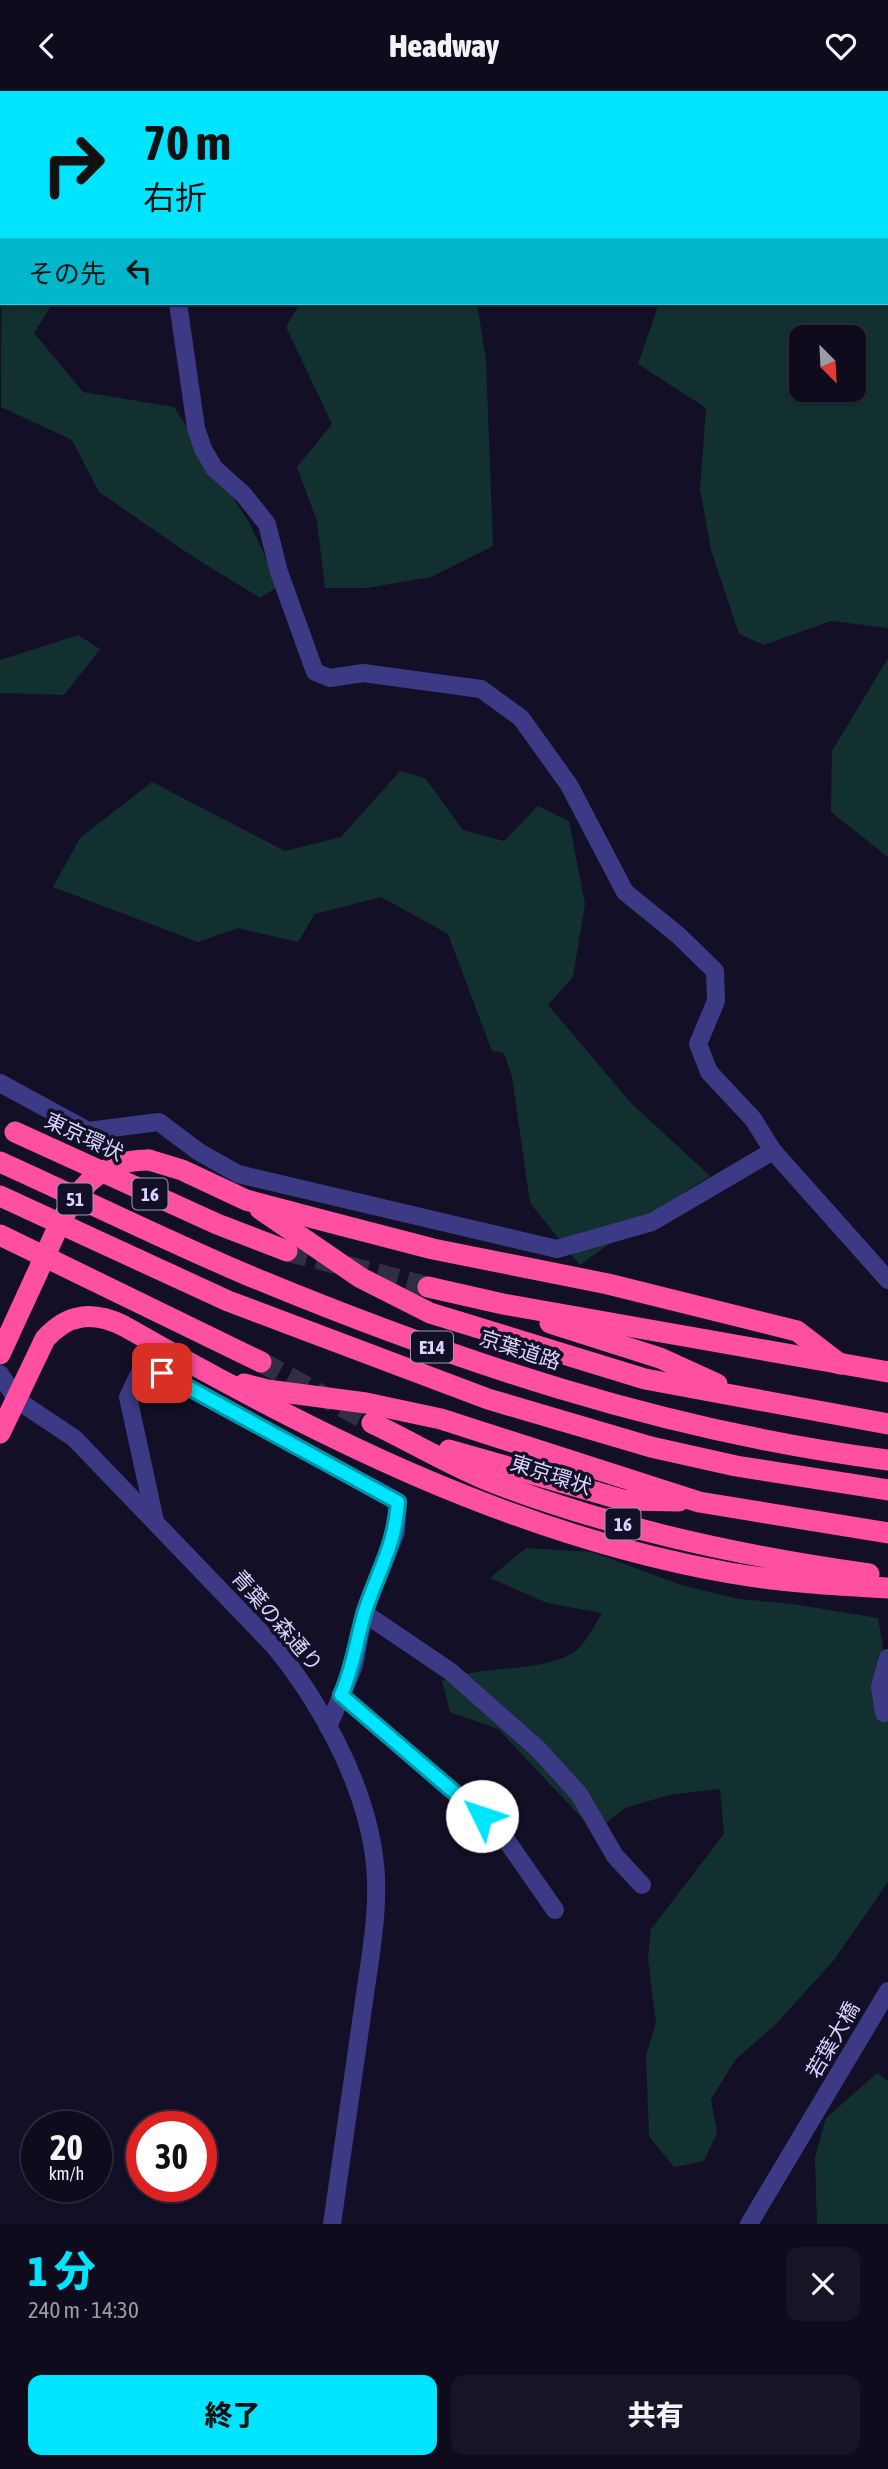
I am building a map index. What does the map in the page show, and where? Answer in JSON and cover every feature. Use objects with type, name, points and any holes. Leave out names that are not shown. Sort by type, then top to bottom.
[{"type":"highway","name":"東京環状","points":[[15,1132],[217,1224],[287,1251]]},
{"type":"highway","name":"51","points":[[0,1355],[35,1278],[81,1190],[119,1161],[149,1160],[183,1170],[246,1200]]},
{"type":"highway","name":"京葉道路","points":[[0,1162],[244,1273],[412,1340],[525,1379],[685,1423],[888,1460]]},
{"type":"highway","name":"E14","points":[[0,1196],[228,1301],[488,1399],[651,1447],[736,1466],[888,1490]]},
{"type":"highway","points":[[246,1200],[433,1249],[608,1284],[797,1331],[840,1364]]},
{"type":"highway","points":[[246,1200],[361,1278],[430,1313],[645,1379],[888,1424]]},
{"type":"highway","points":[[0,1235],[261,1362]]},
{"type":"highway","points":[[428,1287],[503,1304],[888,1372]]},
{"type":"highway","points":[[503,1304],[522,1314],[660,1358],[750,1399]]},
{"type":"highway","points":[[0,1433],[45,1339],[56,1326],[85,1314],[124,1326],[300,1422],[413,1475],[502,1509],[620,1547],[729,1573],[806,1583],[888,1588]]},
{"type":"highway","points":[[219,1380],[267,1390],[366,1403],[441,1419],[699,1502]]},
{"type":"highway","name":"東京環状","points":[[372,1423],[491,1481],[669,1539],[776,1561],[888,1577]]},
{"type":"highway","points":[[417,1444],[471,1455],[623,1500],[699,1502],[888,1533]]},
{"type":"street","points":[[178,305],[196,428],[203,449],[214,468],[243,494],[267,524],[279,572],[315,672],[330,678],[363,673],[481,689],[521,718],[569,785],[625,892],[678,935],[715,971],[716,1001],[698,1044],[709,1072],[753,1119],[773,1151],[888,1280]]},
{"type":"street","points":[[0,1083],[88,1131],[159,1122],[199,1151],[238,1174],[557,1249],[652,1222],[773,1151]]},
{"type":"street","points":[[155,1521],[128,1397],[138,1375],[162,1373],[398,1502],[396,1532],[365,1613],[354,1666],[328,1727]]},
{"type":"street","name":"青葉の森通り","points":[[0,1374],[17,1400],[74,1438],[274,1646],[297,1674],[328,1727],[364,1815],[373,1848],[376,1882],[373,1934],[332,2224]]},
{"type":"street","points":[[365,1613],[451,1672],[538,1749],[579,1794],[615,1856],[642,1885]]},
{"type":"street","points":[[884,1713],[880,1686],[888,1658]]},
{"type":"street","points":[[341,1695],[502,1834],[555,1910]]},
{"type":"street","name":"若葉大橋","points":[[749,2224],[888,1991]]},
{"type":"green space","points":[[1,305],[52,305],[34,333],[83,392],[174,407],[249,522],[279,586],[260,598],[192,556],[99,492],[72,440],[1,407]]},
{"type":"green space","points":[[299,305],[477,305],[486,360],[493,546],[431,577],[367,588],[325,588],[317,521],[297,467],[332,424],[286,327]]},
{"type":"green space","points":[[658,305],[888,305],[888,628],[831,621],[764,645],[739,634],[711,550],[700,489],[706,408],[638,364]]},
{"type":"green space","points":[[78,635],[100,649],[64,695],[0,693],[0,660]]},
{"type":"green space","points":[[888,658],[888,857],[831,812],[832,751]]},
{"type":"green space","points":[[400,771],[425,778],[463,830],[504,841],[538,806],[569,821],[585,904],[573,977],[548,1005],[631,1103],[710,1176],[659,1208],[580,1265],[530,1203],[512,1077],[504,1053],[492,1051],[448,934],[381,897],[315,914],[298,942],[238,928],[198,942],[53,887],[80,838],[152,782],[285,851],[341,837]]},
{"type":"green space","points":[[526,1548],[592,1552],[681,1585],[739,1599],[792,1604],[878,1618],[888,1679],[888,1882],[834,1960],[776,2024],[736,2059],[711,2099],[717,2133],[704,2161],[674,2167],[649,2136],[646,2055],[656,2023],[648,1959],[651,1929],[724,1834],[720,1789],[669,1795],[625,1808],[595,1832],[498,1729],[450,1712],[442,1681],[475,1672],[532,1666],[565,1657],[581,1646],[602,1613],[547,1603],[490,1578]]},
{"type":"green space","points":[[877,2073],[888,2081],[888,2224],[817,2224],[815,2157],[826,2118]]},
{"type":"tunnel","points":[[287,1251],[428,1287]]},
{"type":"tunnel","points":[[261,1362],[372,1423]]},
{"type":"route","points":[[162,1373],[398,1502],[396,1532],[365,1613],[354,1666],[341,1695],[482,1816]]}]
